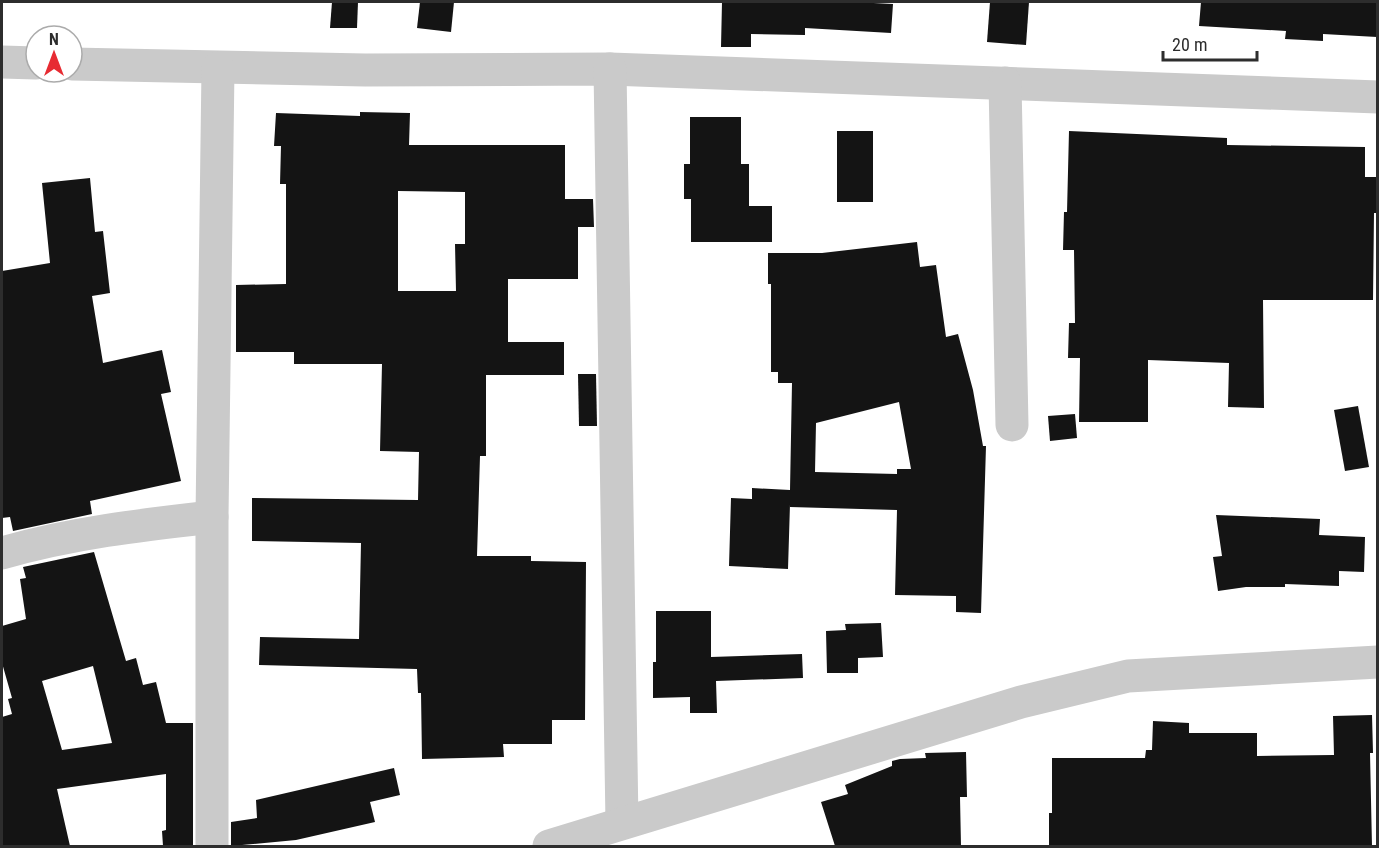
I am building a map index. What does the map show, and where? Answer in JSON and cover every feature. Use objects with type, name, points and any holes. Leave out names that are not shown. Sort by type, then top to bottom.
[{"type":"street","points":[[2,62],[24,63]]},
{"type":"street","points":[[84,64],[218,68],[610,69],[1377,97]]},
{"type":"street","points":[[212,846],[212,517],[218,68]]},
{"type":"street","points":[[610,69],[622,823]]},
{"type":"street","points":[[1005,83],[1012,425]]},
{"type":"street","points":[[2,553],[32,544],[113,528],[212,517]]},
{"type":"street","points":[[549,846],[1021,702],[1128,676],[1377,662]]},
{"type":"building","points":[[332,2],[358,2],[357,28],[330,28]]},
{"type":"building","points":[[420,2],[454,2],[451,32],[417,28]]},
{"type":"building","points":[[722,2],[893,4],[891,33],[805,28],[805,35],[751,34],[751,47],[721,47]]},
{"type":"building","points":[[990,2],[1029,2],[1026,45],[987,42]]},
{"type":"building","points":[[1201,2],[1377,2],[1377,37],[1323,34],[1323,41],[1285,39],[1286,31],[1199,26]]},
{"type":"building","points":[[360,112],[410,113],[409,145],[565,145],[565,199],[593,199],[594,227],[578,227],[578,279],[508,279],[508,342],[564,342],[564,375],[486,375],[486,456],[480,456],[477,556],[531,556],[531,561],[586,562],[585,720],[552,720],[552,744],[503,744],[504,757],[422,759],[421,693],[418,693],[417,669],[259,665],[260,637],[359,639],[361,543],[252,541],[252,498],[418,500],[419,452],[380,451],[382,364],[294,364],[294,352],[236,352],[236,285],[286,284],[286,184],[280,184],[281,146],[274,146],[276,113],[360,116]],"holes":[[[398,191],[465,192],[465,244],[455,244],[456,291],[398,291]]]},
{"type":"building","points":[[690,117],[741,117],[741,164],[749,164],[749,206],[772,206],[772,242],[691,242],[691,199],[684,199],[684,164],[690,164]]},
{"type":"building","points":[[837,131],[873,131],[873,202],[837,202]]},
{"type":"building","points":[[1069,131],[1227,138],[1227,145],[1365,147],[1365,177],[1377,177],[1377,213],[1374,213],[1373,300],[1263,300],[1264,408],[1228,407],[1229,363],[1148,360],[1148,422],[1079,422],[1080,358],[1068,358],[1069,323],[1075,323],[1074,250],[1063,250],[1064,212],[1067,212]]},
{"type":"building","points":[[90,178],[95,232],[103,231],[110,293],[92,296],[103,363],[162,350],[171,392],[161,394],[181,481],[90,501],[92,514],[13,531],[10,517],[2,518],[2,271],[50,263],[42,183]]},
{"type":"building","points":[[917,242],[920,267],[936,265],[946,337],[958,334],[973,390],[983,446],[986,446],[981,613],[956,612],[956,596],[895,595],[897,510],[790,507],[790,504],[788,569],[729,566],[731,498],[752,499],[752,488],[790,490],[792,383],[778,383],[778,372],[771,372],[771,284],[768,284],[768,253],[822,253]],"holes":[[[899,402],[911,469],[897,469],[897,474],[815,472],[816,423]]]},
{"type":"building","points":[[578,374],[596,374],[597,426],[579,426]]},
{"type":"building","points":[[1358,406],[1369,467],[1345,471],[1334,410]]},
{"type":"building","points":[[1075,414],[1077,438],[1050,441],[1048,416]]},
{"type":"building","points":[[1216,515],[1320,519],[1319,535],[1365,537],[1364,572],[1339,571],[1339,586],[1285,584],[1285,587],[1246,587],[1218,591],[1213,557],[1222,556]]},
{"type":"building","points":[[94,552],[126,661],[136,658],[143,685],[156,682],[166,723],[193,723],[193,846],[163,846],[162,831],[166,830],[166,774],[57,789],[70,846],[2,846],[2,717],[12,714],[8,699],[12,698],[2,663],[2,626],[26,619],[20,579],[26,578],[23,567]],"holes":[[[93,666],[112,743],[62,750],[42,681]]]},
{"type":"building","points":[[656,611],[711,611],[711,657],[802,654],[803,678],[716,681],[717,713],[690,713],[690,697],[653,698]]},
{"type":"building","points":[[881,623],[883,657],[858,658],[858,673],[827,673],[826,631],[846,630],[845,624]]},
{"type":"building","points":[[1372,715],[1373,753],[1370,753],[1372,846],[1049,846],[1049,813],[1052,813],[1052,758],[1145,758],[1146,750],[1152,750],[1153,721],[1189,723],[1189,733],[1257,733],[1257,756],[1334,755],[1333,716]]},
{"type":"building","points":[[966,752],[967,797],[960,797],[961,846],[835,846],[821,802],[848,794],[845,785],[892,766],[892,761],[926,758],[925,753]]},
{"type":"building","points":[[394,768],[400,795],[370,802],[375,822],[296,840],[231,846],[231,822],[257,818],[256,800]]}]
